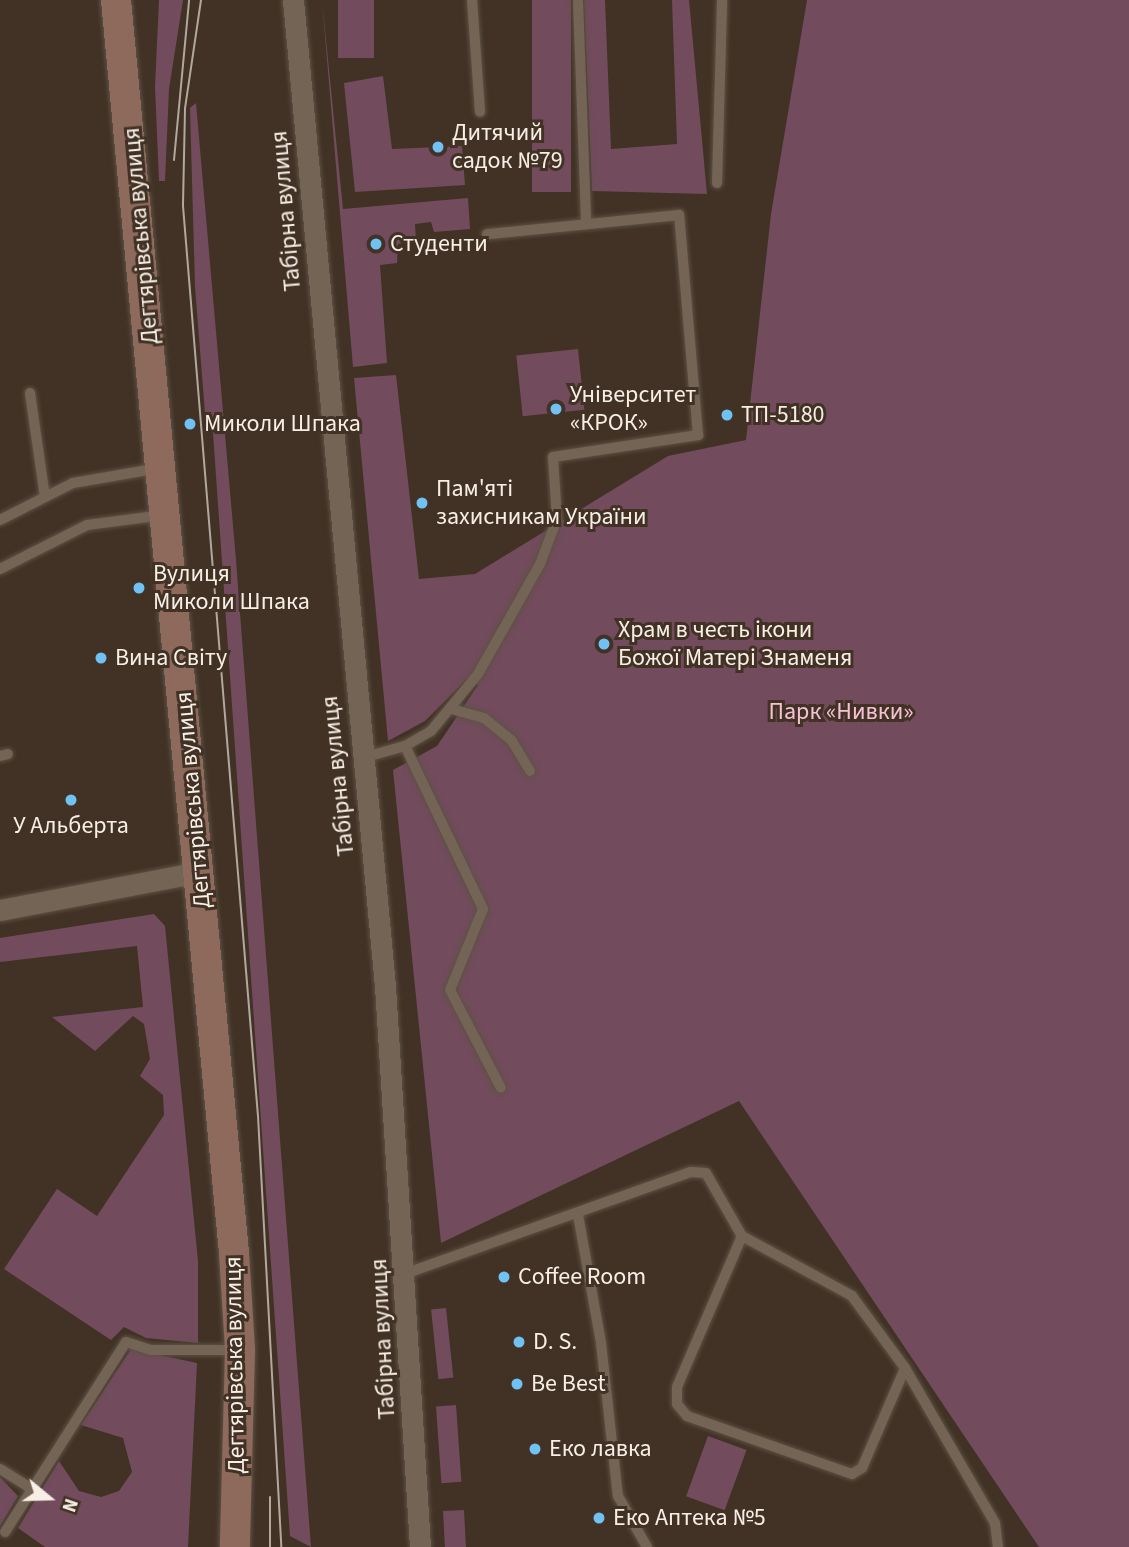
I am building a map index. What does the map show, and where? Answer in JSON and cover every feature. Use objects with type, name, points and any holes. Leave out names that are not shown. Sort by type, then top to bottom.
[{"type":"main road","name":"Дегтярівська вулиця","points":[[116,0],[125,54],[200,872],[240,1350],[235,1547]]},
{"type":"main road","name":"Дегтярівська вулиця","points":[[125,54],[133,0]]},
{"type":"street","name":"Табірна вулиця","points":[[293,0],[407,1273],[420,1547]]},
{"type":"street","points":[[0,909],[200,872]]},
{"type":"lane","points":[[472,0],[480,112]]},
{"type":"lane","points":[[579,0],[586,221]]},
{"type":"lane","points":[[717,183],[722,0]]},
{"type":"lane","points":[[362,758],[405,746],[452,709],[540,564],[557,519],[553,457],[698,435],[679,215],[586,221],[487,234]]},
{"type":"lane","points":[[30,393],[45,497]]},
{"type":"lane","points":[[0,520],[45,497],[108,475],[162,468]]},
{"type":"lane","points":[[0,569],[87,525],[166,514]]},
{"type":"lane","points":[[452,709],[484,718],[512,741],[530,771]]},
{"type":"lane","points":[[405,746],[483,909],[450,990],[501,1088]]},
{"type":"lane","points":[[407,1273],[701,1171],[713,1180],[741,1236],[852,1296],[905,1368],[995,1523],[998,1547]]},
{"type":"lane","points":[[578,1215],[601,1343],[618,1496],[647,1547]]},
{"type":"lane","points":[[741,1236],[677,1387],[677,1404],[687,1416],[852,1474],[862,1468],[905,1368]]},
{"type":"lane","points":[[5,1532],[30,1488],[126,1342],[151,1350],[240,1350]]},
{"type":"lane","points":[[0,1469],[30,1488]]},
{"type":"green space","points":[[159,0],[183,0],[169,89],[165,181],[159,181],[155,87]]},
{"type":"green space","points":[[322,0],[343,209],[468,198],[470,229],[434,232],[431,222],[415,224],[416,241],[398,244],[397,263],[380,265],[387,363],[353,367]]},
{"type":"green space","points":[[338,0],[374,0],[374,58],[338,58]]},
{"type":"green space","points":[[532,0],[571,0],[571,192],[532,192]]},
{"type":"green space","points":[[584,0],[605,0],[611,149],[677,144],[672,0],[689,0],[707,194],[592,191]]},
{"type":"green space","name":"Парк «Нивки»","points":[[807,0],[1129,0],[1129,1547],[1039,1547],[739,1101],[441,1243],[393,770],[437,746],[478,685],[468,678],[425,721],[388,741],[354,378],[396,375],[419,579],[475,574],[668,456],[746,440],[771,214]]},
{"type":"green space","points":[[383,76],[392,149],[462,146],[465,185],[355,192],[344,83]]},
{"type":"green space","points":[[196,103],[236,560],[311,1547],[290,1536],[213,433],[206,426],[195,287],[190,108]]},
{"type":"green space","points":[[578,349],[584,410],[523,416],[516,355]]},
{"type":"green space","points":[[154,914],[165,926],[198,1261],[198,1343],[146,1338],[124,1327],[111,1340],[4,1269],[57,1189],[97,1216],[164,1115],[163,1095],[140,1076],[150,1059],[144,1024],[133,1016],[95,1051],[52,1017],[143,1007],[137,946],[0,962],[0,938]]},
{"type":"green space","points":[[446,1308],[453,1378],[438,1379],[431,1310]]},
{"type":"green space","points":[[131,1349],[197,1363],[188,1547],[45,1547],[18,1528],[59,1461],[79,1491],[101,1497],[119,1491],[132,1472],[123,1438],[81,1425]]},
{"type":"green space","points":[[456,1405],[461,1482],[441,1483],[436,1406]]},
{"type":"green space","points":[[708,1436],[747,1450],[725,1510],[686,1496]]},
{"type":"green space","points":[[0,1477],[18,1496],[0,1526]]},
{"type":"green space","points":[[464,1510],[466,1547],[445,1547],[443,1511]]},
{"type":"tram line","points":[[174,160],[189,0]]},
{"type":"tram line","points":[[201,0],[185,109],[183,206],[258,1116],[281,1547]]},
{"type":"tram line","points":[[270,1497],[270,1547]]},
{"type":"place","name":"Дитячий садок №79","points":[[438,147]]},
{"type":"place","name":"Студенти","points":[[376,244]]},
{"type":"place","name":"Університет «КРОК»","points":[[556,409]]},
{"type":"place","name":"ТП-5180","points":[[727,415]]},
{"type":"place","name":"Миколи Шпака","points":[[190,424]]},
{"type":"place","name":"Пам'яті захисникам України","points":[[422,503]]},
{"type":"place","name":"Вулиця Миколи Шпака","points":[[139,588]]},
{"type":"place","name":"Храм в честь ікони Божої Матері Знаменя","points":[[604,644]]},
{"type":"place","name":"Вина Світу","points":[[101,658]]},
{"type":"place","name":"У Альберта","points":[[71,800]]},
{"type":"place","name":"Coffee Room","points":[[504,1277]]},
{"type":"place","name":"D. S.","points":[[519,1342]]},
{"type":"place","name":"Be Best","points":[[517,1384]]},
{"type":"place","name":"Еко лавка","points":[[535,1449]]},
{"type":"place","name":"Еко Аптека №5","points":[[599,1518]]}]
